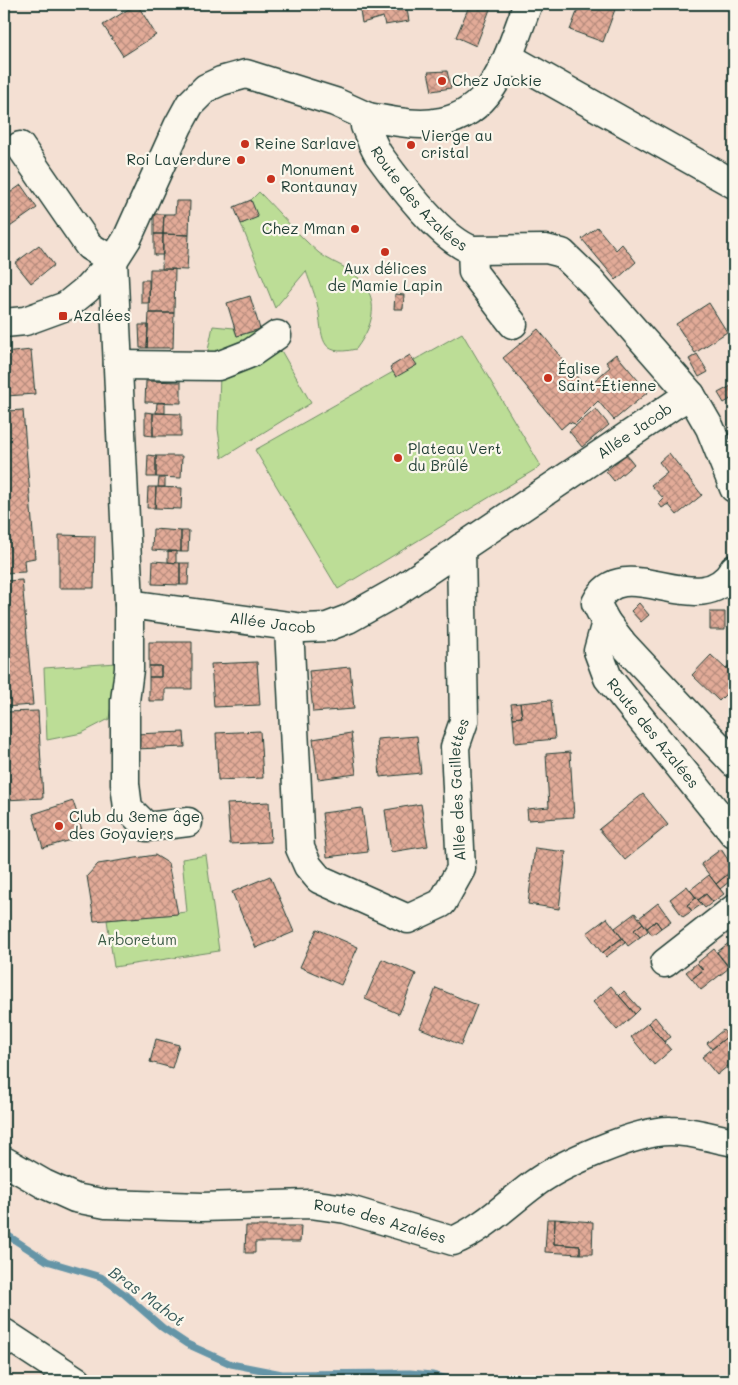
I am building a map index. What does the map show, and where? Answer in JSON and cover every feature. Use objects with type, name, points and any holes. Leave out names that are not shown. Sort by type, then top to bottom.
[{"type":"street","points":[[4,323],[25,321],[66,306],[87,289],[113,261],[127,239],[178,126],[190,104],[206,88],[221,81],[246,74],[334,102],[368,117],[407,123],[440,123],[456,119],[472,109],[493,89],[508,57],[528,4]]},
{"type":"street","points":[[508,57],[734,184]]},
{"type":"street","name":"Route des Azalées","points":[[368,117],[365,126],[377,152],[440,231],[472,250],[546,249],[562,253],[591,281],[691,395],[710,428],[734,488]]},
{"type":"street","points":[[20,146],[89,246],[113,261]]},
{"type":"street","points":[[472,250],[473,272],[513,324]]},
{"type":"street","points":[[113,261],[129,604],[130,669],[125,701],[125,784],[128,808],[147,827],[188,822]]},
{"type":"street","points":[[118,365],[218,366],[252,353],[277,335]]},
{"type":"street","name":"Allée Jacob","points":[[129,604],[289,628],[327,627],[348,619],[396,592],[691,395]]},
{"type":"street","name":"Allée des Gaillettes","points":[[289,628],[300,848],[308,866],[320,879],[408,919],[442,903],[461,869],[455,747],[464,721],[461,548]]},
{"type":"street","points":[[734,569],[722,582],[706,592],[620,581],[601,592],[596,602],[606,622],[623,644],[734,763]]},
{"type":"street","name":"Route des Azalées","points":[[606,622],[598,651],[608,678],[734,834]]},
{"type":"street","points":[[665,963],[734,909]]},
{"type":"street","name":"Route des Azalées","points":[[4,1161],[44,1184],[75,1198],[106,1204],[202,1207],[310,1204],[346,1210],[453,1241],[488,1221],[535,1183],[582,1159],[630,1138],[670,1131],[734,1142]]},
{"type":"street","points":[[4,1333],[77,1381]]},
{"type":"green space","points":[[259,192],[319,253],[349,270],[367,288],[371,297],[371,318],[368,328],[356,349],[335,350],[325,342],[322,336],[317,303],[306,271],[275,308],[241,224],[257,217],[251,200]]},
{"type":"green space","points":[[213,326],[234,328],[237,336],[255,331],[254,340],[206,360]]},
{"type":"green space","name":"Plateau Vert du Brûlé","points":[[462,333],[541,466],[338,589],[255,450]]},
{"type":"green space","points":[[279,347],[311,403],[222,458],[218,429],[220,375]]},
{"type":"green space","points":[[117,663],[109,719],[82,733],[47,740],[44,668]]},
{"type":"green space","name":"Arboretum","points":[[206,855],[219,951],[114,967],[107,920],[187,912],[182,859]]},
{"type":"building","points":[[137,4],[156,35],[123,56],[103,25]]},
{"type":"building","points":[[359,4],[406,4],[409,21],[385,25],[383,17],[362,23]]},
{"type":"building","points":[[470,4],[492,4],[476,46],[456,37]]},
{"type":"building","points":[[580,4],[617,4],[603,42],[570,30]]},
{"type":"building","points":[[447,71],[451,88],[432,91],[428,72]]},
{"type":"building","points":[[21,185],[37,208],[4,231],[4,197]]},
{"type":"building","points":[[251,200],[258,217],[241,224],[234,207]]},
{"type":"building","points":[[176,201],[190,201],[189,235],[163,234],[164,214],[175,214]]},
{"type":"building","points":[[154,214],[164,214],[163,234],[154,234]]},
{"type":"building","points":[[597,227],[616,250],[622,244],[636,262],[616,280],[582,239]]},
{"type":"building","points":[[154,234],[163,234],[163,255],[154,255]]},
{"type":"building","points":[[163,234],[189,235],[187,270],[162,269]]},
{"type":"building","points":[[39,245],[54,265],[31,283],[15,263]]},
{"type":"building","points":[[150,269],[175,269],[174,313],[149,313]]},
{"type":"building","points":[[141,280],[149,280],[149,303],[141,303]]},
{"type":"building","points":[[395,294],[404,295],[403,309],[394,309]]},
{"type":"building","points":[[250,296],[260,329],[237,336],[227,303]]},
{"type":"building","points":[[709,303],[727,332],[695,353],[676,324]]},
{"type":"building","points":[[149,313],[174,313],[173,348],[147,348]]},
{"type":"building","points":[[139,325],[148,325],[147,348],[140,348]]},
{"type":"building","name":"Église Saint-Étienne","points":[[538,329],[586,388],[610,367],[606,362],[616,354],[648,392],[614,420],[598,401],[575,424],[569,422],[561,429],[503,358]]},
{"type":"building","points":[[31,350],[35,394],[6,396],[4,353]]},
{"type":"building","points":[[697,354],[708,372],[699,377],[689,359]]},
{"type":"building","points":[[410,355],[417,365],[396,377],[390,367]]},
{"type":"building","points":[[146,381],[181,382],[181,403],[145,402]]},
{"type":"building","points":[[733,385],[734,397],[724,403],[718,393]]},
{"type":"building","points":[[4,399],[6,399],[7,411],[23,410],[35,558],[24,560],[25,572],[4,573]]},
{"type":"building","points":[[157,403],[165,403],[165,413],[156,413]]},
{"type":"building","points":[[596,409],[609,425],[582,447],[569,431]]},
{"type":"building","points":[[145,412],[153,413],[153,436],[145,435]]},
{"type":"building","points":[[153,413],[181,414],[181,436],[153,436]]},
{"type":"building","points":[[669,453],[702,495],[677,515],[668,504],[662,508],[659,504],[664,499],[651,485],[667,472],[659,462]]},
{"type":"building","points":[[626,454],[634,464],[614,481],[606,471]]},
{"type":"building","points":[[148,455],[156,456],[156,477],[147,477]]},
{"type":"building","points":[[156,456],[182,456],[181,478],[156,477]]},
{"type":"building","points":[[159,478],[165,478],[165,487],[158,487]]},
{"type":"building","points":[[148,487],[156,487],[155,508],[147,508]]},
{"type":"building","points":[[156,487],[182,488],[181,509],[155,508]]},
{"type":"building","points":[[153,529],[181,531],[181,552],[152,550]]},
{"type":"building","points":[[181,531],[189,531],[188,552],[181,552]]},
{"type":"building","points":[[59,535],[95,536],[94,588],[59,588]]},
{"type":"building","points":[[168,551],[176,551],[176,563],[168,562]]},
{"type":"building","points":[[153,561],[180,563],[180,585],[152,584]]},
{"type":"building","points":[[180,563],[189,563],[188,585],[180,585]]},
{"type":"building","points":[[22,580],[33,705],[4,707],[4,581]]},
{"type":"building","points":[[639,603],[649,615],[641,622],[631,611]]},
{"type":"building","points":[[730,609],[734,609],[734,640],[730,640]]},
{"type":"building","points":[[710,612],[725,612],[725,630],[710,630]]},
{"type":"building","points":[[149,642],[192,642],[192,689],[165,689],[165,701],[149,701],[149,677],[161,677],[161,666],[149,666]]},
{"type":"building","points":[[711,655],[726,669],[732,662],[734,664],[734,686],[719,701],[692,675]]},
{"type":"building","points":[[257,662],[260,705],[214,707],[211,664]]},
{"type":"building","points":[[149,666],[161,666],[161,677],[149,677]]},
{"type":"building","points":[[350,667],[354,709],[313,712],[309,671]]},
{"type":"building","points":[[551,700],[555,739],[515,743],[513,718],[522,717],[520,703]]},
{"type":"building","points":[[520,703],[522,717],[513,718],[511,704]]},
{"type":"building","points":[[38,711],[43,798],[5,800],[4,712]]},
{"type":"building","points":[[260,731],[263,778],[218,780],[216,733]]},
{"type":"building","points":[[184,732],[185,747],[135,749],[135,734]]},
{"type":"building","points":[[351,733],[356,774],[318,779],[313,739]]},
{"type":"building","points":[[417,736],[421,773],[380,777],[377,739]]},
{"type":"building","points":[[570,752],[574,817],[528,820],[527,809],[549,807],[546,754]]},
{"type":"building","points":[[643,794],[668,825],[625,860],[599,829]]},
{"type":"building","points":[[73,801],[84,836],[43,848],[33,814]]},
{"type":"building","points":[[269,802],[271,842],[230,844],[227,804]]},
{"type":"building","points":[[421,804],[428,846],[391,852],[385,810]]},
{"type":"building","points":[[362,808],[368,852],[327,857],[322,813]]},
{"type":"building","points":[[535,848],[566,852],[559,909],[528,904]]},
{"type":"building","points":[[721,849],[734,869],[716,884],[701,864]]},
{"type":"building","points":[[155,855],[168,863],[178,914],[94,921],[87,876],[98,864]]},
{"type":"building","points":[[734,869],[734,878],[720,889],[716,884]]},
{"type":"building","points":[[709,875],[724,894],[713,902],[706,894],[698,900],[690,890]]},
{"type":"building","points":[[270,876],[294,932],[256,948],[232,892]]},
{"type":"building","points":[[687,886],[696,898],[687,905],[692,911],[683,917],[670,899]]},
{"type":"building","points":[[706,894],[713,902],[705,908],[698,900]]},
{"type":"building","points":[[696,898],[702,904],[692,911],[687,905]]},
{"type":"building","points":[[658,903],[671,921],[661,928],[656,921],[647,928],[639,918]]},
{"type":"building","points":[[635,913],[643,923],[634,930],[640,937],[628,946],[615,928]]},
{"type":"building","points":[[607,918],[622,938],[602,953],[587,933]]},
{"type":"building","points":[[656,921],[661,928],[652,935],[647,928]]},
{"type":"building","points":[[643,923],[648,931],[640,937],[634,930]]},
{"type":"building","points":[[317,929],[358,947],[341,985],[300,967]]},
{"type":"building","points":[[622,938],[625,943],[606,957],[602,953]]},
{"type":"building","points":[[734,939],[734,971],[733,972],[717,952]]},
{"type":"building","points":[[714,949],[729,968],[701,990],[692,979],[703,970],[697,963]]},
{"type":"building","points":[[382,959],[416,974],[399,1014],[365,999]]},
{"type":"building","points":[[697,963],[703,970],[692,979],[686,972]]},
{"type":"building","points":[[611,986],[635,1014],[617,1030],[593,1002]]},
{"type":"building","points":[[436,988],[477,1005],[461,1045],[420,1028]]},
{"type":"building","points":[[624,991],[640,1009],[635,1014],[619,996]]},
{"type":"building","points":[[655,1017],[671,1037],[664,1042],[648,1023]]},
{"type":"building","points":[[648,1023],[671,1050],[654,1065],[631,1037]]},
{"type":"building","points":[[723,1030],[728,1036],[712,1049],[707,1043]]},
{"type":"building","points":[[734,1031],[734,1061],[717,1075],[702,1057]]},
{"type":"building","points":[[156,1039],[179,1045],[172,1068],[150,1062]]},
{"type":"building","points":[[547,1219],[555,1219],[554,1244],[580,1246],[580,1254],[545,1252]]},
{"type":"building","points":[[555,1219],[593,1222],[592,1254],[580,1254],[580,1246],[554,1244]]},
{"type":"building","points":[[246,1226],[301,1226],[300,1242],[255,1242],[255,1253],[245,1253]]},
{"type":"waterway","name":"Bras Mahot","points":[[4,1233],[47,1261],[101,1277],[123,1293],[163,1328],[187,1344],[231,1364],[282,1374],[410,1373],[432,1375],[456,1381]]},
{"type":"place","name":"Chez Jackie","points":[[442,81]]},
{"type":"place","name":"Reine Sarlave","points":[[245,144]]},
{"type":"place","name":"Vierge au cristal","points":[[411,145]]},
{"type":"place","name":"Roi Laverdure","points":[[241,160]]},
{"type":"place","name":"Monument Rontaunay","points":[[271,179]]},
{"type":"place","name":"Chez Mman","points":[[355,229]]},
{"type":"place","name":"Aux délices de Mamie Lapin","points":[[385,252]]},
{"type":"place","name":"Azalées","points":[[63,316]]},
{"type":"place","name":"Église Saint-Étienne","points":[[548,378]]},
{"type":"place","name":"Plateau Vert du Brûlé","points":[[398,458]]},
{"type":"place","name":"Club du 3eme âge des Goyaviers","points":[[59,826]]}]
